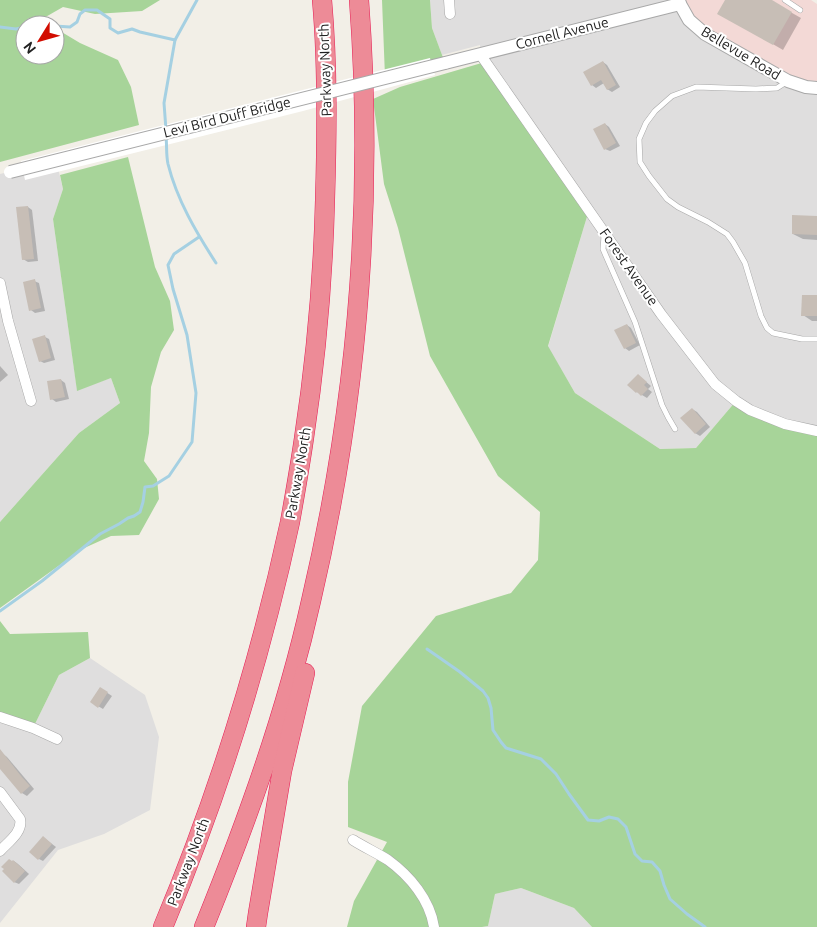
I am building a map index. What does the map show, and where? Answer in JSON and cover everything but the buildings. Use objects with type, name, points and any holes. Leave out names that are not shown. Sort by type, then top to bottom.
[{"type":"highway","name":"Parkway North","points":[[163,927],[188,867],[238,722],[279,570],[290,520],[308,407],[320,304],[325,221],[327,134],[322,0]]},
{"type":"highway","points":[[204,927],[250,806],[289,686],[311,602],[333,494],[353,358],[358,306],[363,190],[362,66],[359,0]]},
{"type":"highway","points":[[256,927],[282,771],[333,550],[341,496],[346,405]]},
{"type":"highway","points":[[149,927],[222,770]]},
{"type":"street","points":[[449,0],[450,14]]},
{"type":"street","name":"Cornell Avenue","points":[[445,63],[679,2]]},
{"type":"street","name":"Bellevue Road","points":[[679,2],[689,20],[705,34],[788,81],[806,87],[817,88]]},
{"type":"street","name":"Forest Avenue","points":[[480,54],[661,314],[715,384],[750,410],[785,424],[817,431]]},
{"type":"street","name":"Levi Bird Duff Bridge","points":[[5,173],[445,63]]},
{"type":"street","points":[[0,283],[4,324],[31,401]]},
{"type":"street","points":[[0,717],[33,728],[56,740]]},
{"type":"street","points":[[0,792],[21,822],[19,830],[0,851]]},
{"type":"street","points":[[353,840],[388,861],[418,888],[429,907],[434,927]]},
{"type":"lane","points":[[786,0],[800,10]]},
{"type":"lane","points":[[788,81],[777,88],[696,87],[672,96],[654,111],[646,123],[639,139],[640,162],[667,199],[727,234],[744,263],[761,316],[767,328],[773,333],[802,339],[817,339]]},
{"type":"lane","points":[[604,231],[606,256],[635,322],[662,405],[675,428]]},
{"type":"shaded area","points":[[430,0],[679,0],[817,88],[817,431],[736,401],[696,448],[660,449],[575,393],[548,347],[589,210],[480,54],[480,45],[442,55],[432,28]]},
{"type":"shaded area","points":[[679,0],[811,0],[817,4],[817,88],[806,87],[705,34]]},
{"type":"shaded area","points":[[56,160],[63,189],[53,219],[77,390],[111,378],[120,403],[79,433],[0,522],[0,174]]},
{"type":"shaded area","points":[[90,658],[145,695],[159,737],[150,810],[104,834],[58,850],[0,923],[0,717],[33,728],[59,675]]},
{"type":"shaded area","points":[[521,888],[574,908],[592,927],[482,927],[488,926],[495,894]]},
{"type":"green space","points":[[0,0],[160,0],[142,11],[95,14],[63,7],[49,15],[15,15],[15,65],[65,65],[65,34],[118,60],[131,87],[139,125],[0,162]]},
{"type":"green space","points":[[382,0],[430,0],[432,28],[445,63],[385,77]]},
{"type":"green space","points":[[485,62],[589,210],[548,346],[575,393],[660,449],[696,448],[736,401],[817,431],[817,927],[592,927],[574,908],[521,888],[495,894],[488,926],[347,927],[354,901],[387,842],[348,827],[348,782],[362,706],[436,616],[511,593],[538,560],[540,512],[498,476],[430,356],[398,228],[384,184],[373,99],[400,87]]},
{"type":"green space","points":[[128,157],[155,267],[170,301],[174,330],[161,352],[151,387],[149,433],[144,461],[157,479],[159,499],[139,535],[111,536],[82,549],[0,608],[0,522],[79,433],[120,403],[111,378],[77,391],[53,219],[63,189],[60,175]]},
{"type":"green space","points":[[0,621],[10,634],[88,632],[90,658],[59,675],[33,728],[0,717]]},
{"type":"pier","points":[[430,58],[435,75],[303,111],[25,180],[21,161]]},
{"type":"waterway","points":[[166,130],[164,103],[175,40],[197,0]]},
{"type":"waterway","points":[[65,27],[70,27],[77,22],[80,14],[85,10],[97,10],[110,19],[110,28],[118,33],[132,29],[175,40]]},
{"type":"waterway","points":[[0,27],[15,29]]},
{"type":"waterway","points":[[166,137],[168,164],[176,190],[194,228],[216,263]]},
{"type":"waterway","points":[[0,611],[42,581],[100,534],[140,512],[145,487],[153,486],[169,476],[192,442],[196,393],[187,335],[168,265],[174,254],[199,237]]},
{"type":"waterway","points":[[427,649],[483,691],[488,698],[491,708],[493,730],[506,748],[541,759],[556,774],[588,820],[599,821],[609,817],[618,819],[626,827],[635,854],[642,861],[652,862],[660,871],[670,899],[705,927]]}]
